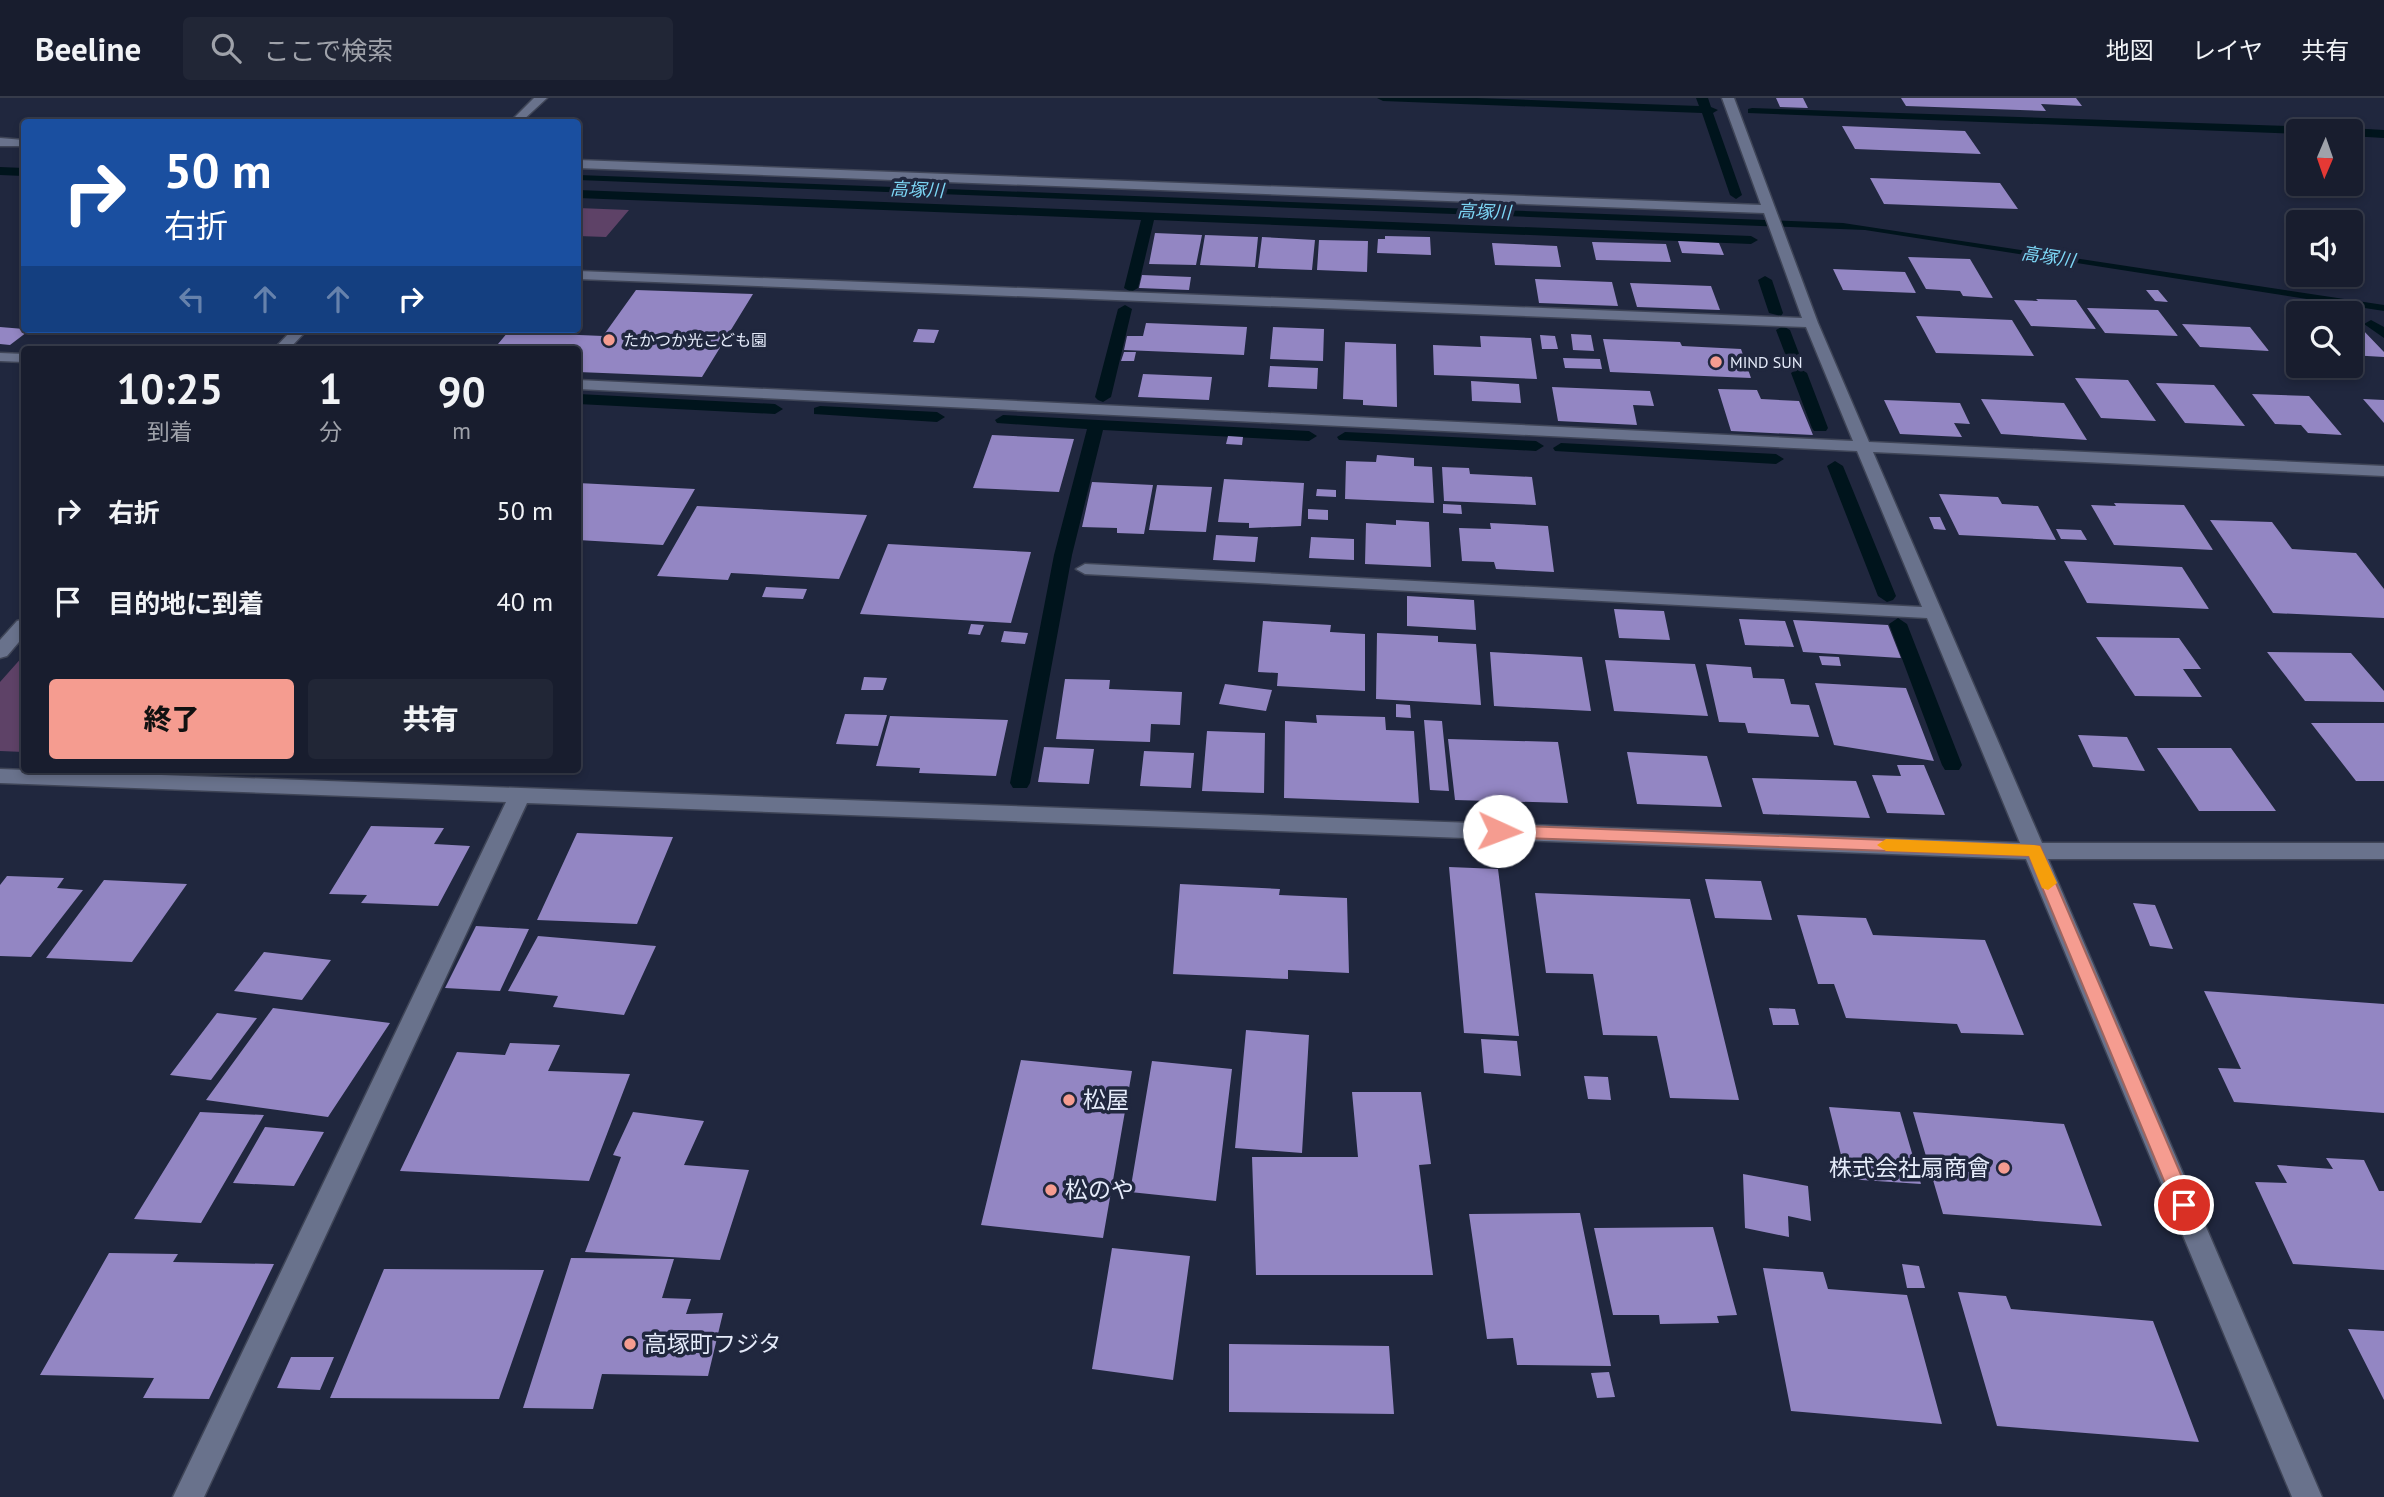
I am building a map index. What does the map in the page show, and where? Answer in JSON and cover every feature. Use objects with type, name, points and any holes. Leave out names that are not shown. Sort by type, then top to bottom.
[{"type":"street","points":[[518,119],[541,98]]},
{"type":"street","points":[[1728,98],[1811,323],[2307,1497]]},
{"type":"street","points":[[0,142],[21,143]]},
{"type":"street","points":[[581,164],[1773,218]]},
{"type":"street","points":[[581,275],[1811,323]]},
{"type":"street","points":[[285,346],[297,333]]},
{"type":"street","points":[[0,357],[21,358]]},
{"type":"street","points":[[581,385],[2384,471]]},
{"type":"street","points":[[1085,569],[1934,613]]},
{"type":"street","points":[[0,652],[21,628]]},
{"type":"street","points":[[0,776],[2034,851],[2384,851]]},
{"type":"street","points":[[188,1497],[438,962],[520,795]]},
{"type":"shaded area","points":[[581,208],[629,210],[606,237],[581,236]]},
{"type":"shaded area","points":[[21,658],[21,752],[0,751],[0,682]]},
{"type":"water","points":[[581,175],[1843,223],[2358,301],[2320,301],[1865,230],[581,180]]},
{"type":"water","points":[[2363,302],[2384,305],[2384,311],[2363,308]]},
{"type":"building","points":[[1776,98],[1803,98],[1808,108],[1780,107]]},
{"type":"building","points":[[1901,98],[2076,98],[2082,106],[2041,104],[2046,111],[1906,106]]},
{"type":"building","points":[[1842,126],[1965,131],[1981,154],[1855,149]]},
{"type":"building","points":[[1870,178],[2000,183],[2018,209],[1884,204]]},
{"type":"building","points":[[1155,233],[1202,235],[1196,265],[1149,264]]},
{"type":"building","points":[[1205,235],[1258,237],[1255,267],[1200,265]]},
{"type":"building","points":[[1385,236],[1430,237],[1431,255],[1377,253],[1378,239],[1385,239]]},
{"type":"building","points":[[1262,237],[1315,240],[1312,270],[1258,268]]},
{"type":"building","points":[[1319,240],[1368,241],[1367,272],[1317,270]]},
{"type":"building","points":[[1678,241],[1719,243],[1724,255],[1682,253]]},
{"type":"building","points":[[1592,242],[1666,244],[1671,262],[1596,260]]},
{"type":"building","points":[[1492,243],[1557,246],[1561,267],[1495,265]]},
{"type":"building","points":[[1908,257],[1970,259],[1993,298],[1963,296],[1960,291],[1926,289]]},
{"type":"building","points":[[1833,269],[1905,272],[1916,293],[1843,290]]},
{"type":"building","points":[[1142,275],[1191,277],[1189,290],[1139,288]]},
{"type":"building","points":[[1535,279],[1612,282],[1618,306],[1539,303]]},
{"type":"building","points":[[1630,283],[1711,286],[1720,310],[1637,307]]},
{"type":"building","name":"たかつか光こども園","points":[[636,290],[753,294],[702,377],[581,372],[581,346],[496,346],[507,333],[603,336]]},
{"type":"building","points":[[2146,290],[2158,290],[2168,302],[2155,301]]},
{"type":"building","points":[[2036,299],[2076,300],[2096,329],[2031,326],[2014,300],[2038,301]]},
{"type":"building","points":[[2087,308],[2158,310],[2178,336],[2105,333]]},
{"type":"building","points":[[1916,316],[2012,320],[2034,356],[1936,353]]},
{"type":"building","points":[[1146,323],[1247,327],[1244,355],[1124,350],[1127,336],[1143,336]]},
{"type":"building","points":[[2182,324],[2250,327],[2269,351],[2200,347]]},
{"type":"building","points":[[0,327],[21,328],[21,333],[26,333],[10,345],[0,344]]},
{"type":"building","points":[[1273,327],[1324,329],[1323,361],[1270,359]]},
{"type":"building","points":[[918,329],[939,330],[934,343],[913,342]]},
{"type":"building","points":[[2363,330],[2384,352],[2384,357],[2363,356]]},
{"type":"building","points":[[1571,334],[1591,335],[1594,351],[1573,350]]},
{"type":"building","points":[[1540,335],[1555,336],[1558,349],[1542,349]]},
{"type":"building","points":[[1480,336],[1531,338],[1537,379],[1434,375],[1433,345],[1481,347]]},
{"type":"building","points":[[1603,339],[1680,342],[1682,346],[1741,349],[1751,378],[1610,372]]},
{"type":"building","points":[[1345,342],[1396,344],[1397,407],[1363,405],[1363,400],[1343,399]]},
{"type":"building","points":[[1124,352],[1136,352],[1134,361],[1121,361]]},
{"type":"building","points":[[1563,358],[1600,359],[1602,369],[1565,368]]},
{"type":"building","points":[[1270,366],[1318,368],[1317,389],[1268,387]]},
{"type":"building","points":[[1143,374],[1212,377],[1209,400],[1138,397]]},
{"type":"building","points":[[2075,378],[2128,380],[2156,421],[2101,418]]},
{"type":"building","points":[[1471,381],[1519,384],[1521,403],[1472,401]]},
{"type":"building","points":[[2156,383],[2214,385],[2245,426],[2185,423]]},
{"type":"building","points":[[1552,387],[1650,391],[1654,406],[1633,405],[1637,425],[1558,421]]},
{"type":"building","points":[[1718,389],[1757,390],[1761,399],[1799,401],[1813,435],[1731,431]]},
{"type":"building","points":[[2252,394],[2309,396],[2342,435],[2308,433],[2301,425],[2275,424]]},
{"type":"building","points":[[1981,399],[2064,403],[2087,440],[2001,434]]},
{"type":"building","points":[[2363,399],[2384,400],[2384,423]]},
{"type":"building","points":[[1884,400],[1960,403],[1970,424],[1954,423],[1962,437],[1900,434]]},
{"type":"building","points":[[992,435],[1074,439],[1059,492],[973,488]]},
{"type":"building","points":[[1228,436],[1243,437],[1242,445],[1226,444]]},
{"type":"building","points":[[1377,455],[1414,458],[1414,466],[1432,467],[1434,503],[1345,499],[1346,461],[1376,462]]},
{"type":"building","points":[[1442,467],[1469,468],[1470,474],[1532,477],[1536,505],[1444,501]]},
{"type":"building","points":[[1224,479],[1304,483],[1301,526],[1249,528],[1249,523],[1218,522]]},
{"type":"building","points":[[1092,482],[1153,485],[1144,534],[1117,533],[1117,528],[1082,527]]},
{"type":"building","points":[[581,483],[695,489],[663,545],[581,540]]},
{"type":"building","points":[[1157,485],[1212,487],[1206,532],[1149,530]]},
{"type":"building","points":[[1317,489],[1336,490],[1336,497],[1316,496]]},
{"type":"building","points":[[1939,494],[1998,497],[2002,504],[2038,506],[2056,540],[1959,535]]},
{"type":"building","points":[[2114,503],[2184,505],[2213,550],[2114,545],[2091,505],[2116,506]]},
{"type":"building","points":[[1443,504],[1461,505],[1462,514],[1443,513]]},
{"type":"building","points":[[697,506],[867,515],[839,579],[731,573],[728,580],[657,576]]},
{"type":"building","points":[[1308,509],[1328,510],[1328,520],[1308,519]]},
{"type":"building","points":[[1929,517],[1940,517],[1946,530],[1934,529]]},
{"type":"building","points":[[1396,520],[1429,522],[1431,567],[1365,564],[1366,523],[1396,525]]},
{"type":"building","points":[[2210,520],[2272,522],[2292,549],[2356,553],[2384,589],[2384,618],[2273,613]]},
{"type":"building","points":[[1490,523],[1548,526],[1554,572],[1496,569],[1494,562],[1462,561],[1459,528],[1491,529]]},
{"type":"building","points":[[2056,529],[2081,530],[2087,540],[2061,539]]},
{"type":"building","points":[[1216,535],[1258,537],[1255,562],[1213,560]]},
{"type":"building","points":[[1311,537],[1354,539],[1354,560],[1309,558]]},
{"type":"building","points":[[888,544],[1031,552],[1011,623],[860,614]]},
{"type":"building","points":[[2064,561],[2182,567],[2209,609],[2087,603]]},
{"type":"building","points":[[766,587],[807,589],[803,599],[762,597]]},
{"type":"building","points":[[1407,596],[1474,600],[1476,630],[1407,626]]},
{"type":"building","points":[[1614,609],[1664,611],[1670,640],[1619,638]]},
{"type":"building","points":[[1739,619],[1785,621],[1794,647],[1745,645]]},
{"type":"building","points":[[1793,620],[1888,625],[1901,658],[1803,652]]},
{"type":"building","points":[[1263,621],[1331,625],[1330,632],[1365,634],[1365,691],[1277,686],[1278,673],[1258,672]]},
{"type":"building","points":[[971,624],[984,625],[980,635],[968,634]]},
{"type":"building","points":[[1004,631],[1028,633],[1025,644],[1001,642]]},
{"type":"building","points":[[1377,633],[1438,636],[1438,642],[1476,644],[1481,705],[1376,699]]},
{"type":"building","points":[[2096,637],[2179,638],[2201,669],[2183,669],[2202,697],[2135,696]]},
{"type":"building","points":[[1490,652],[1582,657],[1591,711],[1494,706]]},
{"type":"building","points":[[2267,652],[2351,653],[2384,691],[2384,702],[2305,701]]},
{"type":"building","points":[[1819,656],[1839,657],[1841,666],[1822,665]]},
{"type":"building","points":[[1605,660],[1695,664],[1708,716],[1614,711]]},
{"type":"building","points":[[1706,664],[1751,667],[1753,678],[1784,679],[1791,704],[1809,705],[1819,737],[1748,733],[1745,723],[1719,722]]},
{"type":"building","points":[[864,677],[887,678],[883,690],[861,690]]},
{"type":"building","points":[[1065,679],[1110,680],[1109,689],[1182,692],[1180,725],[1151,724],[1150,742],[1056,739]]},
{"type":"building","points":[[1815,683],[1906,688],[1934,761],[1834,745]]},
{"type":"building","points":[[1225,684],[1272,690],[1266,711],[1219,704]]},
{"type":"building","points":[[1396,704],[1410,705],[1411,718],[1396,717]]},
{"type":"building","points":[[845,714],[887,715],[878,746],[836,744]]},
{"type":"building","points":[[1316,715],[1385,717],[1386,730],[1414,731],[1419,803],[1284,798],[1285,721],[1317,723]]},
{"type":"building","points":[[890,716],[1008,720],[996,776],[919,773],[920,768],[876,766]]},
{"type":"building","points":[[1424,720],[1442,721],[1449,791],[1430,790]]},
{"type":"building","points":[[2311,723],[2384,723],[2384,781],[2356,781]]},
{"type":"building","points":[[1207,731],[1265,733],[1264,793],[1202,791]]},
{"type":"building","points":[[2078,735],[2127,737],[2145,771],[2093,767]]},
{"type":"building","points":[[1448,739],[1558,742],[1568,803],[1455,800]]},
{"type":"building","points":[[1044,747],[1094,749],[1089,784],[1038,782]]},
{"type":"building","points":[[2157,748],[2231,748],[2276,811],[2199,811]]},
{"type":"building","points":[[1144,751],[1194,753],[1191,788],[1140,786]]},
{"type":"building","points":[[1627,752],[1707,756],[1722,807],[1637,804]]},
{"type":"building","points":[[1897,765],[1924,765],[1945,815],[1887,813],[1872,775],[1901,776]]},
{"type":"building","points":[[1752,778],[1856,781],[1870,818],[1763,814]]},
{"type":"building","points":[[371,826],[444,828],[434,844],[470,846],[438,906],[361,903],[367,895],[329,894]]},
{"type":"building","points":[[577,833],[673,837],[637,924],[537,920]]},
{"type":"building","points":[[1449,867],[1498,869],[1519,1036],[1464,1033]]},
{"type":"building","points":[[7,876],[64,878],[57,888],[83,890],[31,957],[0,956],[0,885]]},
{"type":"building","points":[[1705,879],[1761,881],[1772,920],[1715,918]]},
{"type":"building","points":[[104,880],[187,884],[132,962],[46,958]]},
{"type":"building","points":[[1180,884],[1280,889],[1279,895],[1347,898],[1349,973],[1288,970],[1288,979],[1173,974]]},
{"type":"building","points":[[1535,893],[1690,899],[1739,1100],[1670,1098],[1657,1036],[1603,1035],[1593,974],[1546,973]]},
{"type":"building","points":[[2133,903],[2155,905],[2173,949],[2150,946]]},
{"type":"building","points":[[1797,915],[1866,918],[1873,935],[1985,940],[2024,1035],[1961,1033],[1957,1024],[1846,1018],[1834,984],[1818,984]]},
{"type":"building","points":[[476,926],[529,929],[500,991],[445,988]]},
{"type":"building","points":[[538,936],[656,946],[624,1015],[553,1007],[558,996],[508,991]]},
{"type":"building","points":[[264,952],[331,960],[302,1000],[234,991]]},
{"type":"building","points":[[2204,991],[2384,1004],[2384,1113],[2234,1102],[2218,1068],[2241,1069]]},
{"type":"building","points":[[273,1008],[390,1023],[328,1117],[206,1100]]},
{"type":"building","points":[[1769,1008],[1795,1009],[1799,1025],[1773,1025]]},
{"type":"building","points":[[217,1013],[257,1018],[211,1080],[170,1075]]},
{"type":"building","points":[[1246,1030],[1309,1035],[1302,1153],[1235,1148]]},
{"type":"building","points":[[1481,1039],[1517,1041],[1521,1076],[1484,1073]]},
{"type":"building","points":[[510,1043],[560,1045],[548,1071],[630,1074],[589,1181],[400,1171],[457,1052],[505,1055]]},
{"type":"building","points":[[1021,1060],[1132,1071],[1103,1238],[981,1225]]},
{"type":"building","points":[[1152,1061],[1232,1069],[1216,1201],[1130,1192]]},
{"type":"building","points":[[1584,1076],[1608,1077],[1611,1100],[1588,1099]]},
{"type":"building","points":[[1352,1092],[1421,1092],[1431,1164],[1419,1165],[1433,1275],[1256,1275],[1252,1157],[1358,1157]]},
{"type":"building","points":[[1829,1107],[1900,1112],[1921,1184],[1847,1179]]},
{"type":"building","points":[[200,1112],[264,1115],[201,1223],[134,1219]]},
{"type":"building","points":[[633,1112],[704,1121],[684,1165],[749,1170],[720,1260],[585,1252],[621,1157],[613,1155]]},
{"type":"building","points":[[1913,1112],[2064,1124],[2102,1226],[1943,1214]]},
{"type":"building","points":[[265,1127],[324,1132],[294,1186],[233,1183]]},
{"type":"building","points":[[2326,1158],[2364,1160],[2379,1191],[2384,1191],[2384,1270],[2293,1264],[2255,1182],[2287,1183],[2277,1165],[2333,1169]]},
{"type":"building","points":[[1743,1174],[1808,1186],[1811,1221],[1788,1216],[1789,1237],[1745,1228]]},
{"type":"building","points":[[1580,1213],[1611,1366],[1517,1365],[1513,1338],[1487,1339],[1469,1214]]},
{"type":"building","points":[[1713,1227],[1737,1315],[1717,1316],[1719,1323],[1660,1324],[1659,1315],[1613,1315],[1594,1228]]},
{"type":"building","points":[[1112,1248],[1190,1256],[1173,1380],[1092,1369]]},
{"type":"building","points":[[109,1253],[178,1254],[173,1262],[274,1264],[209,1399],[143,1398],[154,1378],[40,1375]]},
{"type":"building","name":"高塚町フジタ","points":[[571,1258],[674,1259],[662,1298],[691,1299],[686,1314],[723,1313],[708,1376],[602,1374],[593,1409],[523,1408]]},
{"type":"building","points":[[1902,1264],[1919,1266],[1925,1288],[1907,1288]]},
{"type":"building","points":[[1763,1268],[1823,1272],[1828,1289],[1907,1295],[1942,1424],[1791,1411]]},
{"type":"building","points":[[384,1269],[544,1270],[499,1399],[330,1398]]},
{"type":"building","points":[[1958,1292],[2006,1296],[2011,1309],[2153,1321],[2199,1442],[1997,1426]]},
{"type":"building","points":[[2348,1329],[2384,1331],[2384,1400]]},
{"type":"building","points":[[1229,1344],[1389,1346],[1394,1414],[1229,1412]]},
{"type":"building","points":[[291,1357],[334,1357],[320,1390],[277,1388]]},
{"type":"building","points":[[1609,1372],[1615,1397],[1597,1398],[1591,1373]]},
{"type":"waterway","points":[[1383,98],[1706,110]]},
{"type":"waterway","points":[[1702,98],[1706,110]]},
{"type":"waterway","points":[[1706,110],[1712,110]]},
{"type":"waterway","points":[[1706,110],[1736,195]]},
{"type":"waterway","points":[[1752,111],[2286,130]]},
{"type":"waterway","points":[[2363,133],[2384,134]]},
{"type":"waterway","points":[[0,171],[21,172]]},
{"type":"waterway","points":[[581,194],[1149,216]]},
{"type":"waterway","name":"高塚川","points":[[1742,214],[1746,224]]},
{"type":"waterway","points":[[1131,288],[1149,216]]},
{"type":"waterway","points":[[1149,216],[1751,240]]},
{"type":"waterway","points":[[1765,280],[1776,313]]},
{"type":"waterway","points":[[1103,397],[1125,309]]},
{"type":"waterway","points":[[2371,324],[2384,334]]},
{"type":"waterway","points":[[1783,330],[1796,364]]},
{"type":"waterway","points":[[1799,373],[1820,428]]},
{"type":"waterway","points":[[581,399],[775,409]]},
{"type":"waterway","points":[[820,411],[937,417]]},
{"type":"waterway","points":[[1003,420],[1097,425]]},
{"type":"waterway","points":[[1020,783],[1063,555],[1097,425]]},
{"type":"waterway","points":[[1097,425],[1309,436]]},
{"type":"waterway","points":[[1345,437],[1536,446]]},
{"type":"waterway","points":[[1561,448],[1776,459]]},
{"type":"waterway","points":[[1835,466],[1887,596]]},
{"type":"waterway","points":[[1898,624],[1952,765]]},
{"type":"slow traffic","points":[[1886,845],[2034,851],[2048,883]]},
{"type":"place","name":"たかつか光こども園","points":[[609,340]]},
{"type":"place","name":"MIND SUN","points":[[1716,362]]},
{"type":"place","name":"松屋","points":[[1069,1100]]},
{"type":"place","name":"株式会社扇商會","points":[[2004,1168]]},
{"type":"place","name":"松のや","points":[[1051,1190]]},
{"type":"place","name":"高塚町フジタ","points":[[630,1344]]},
{"type":"route","points":[[1499,831],[2034,851],[2184,1205]]}]
